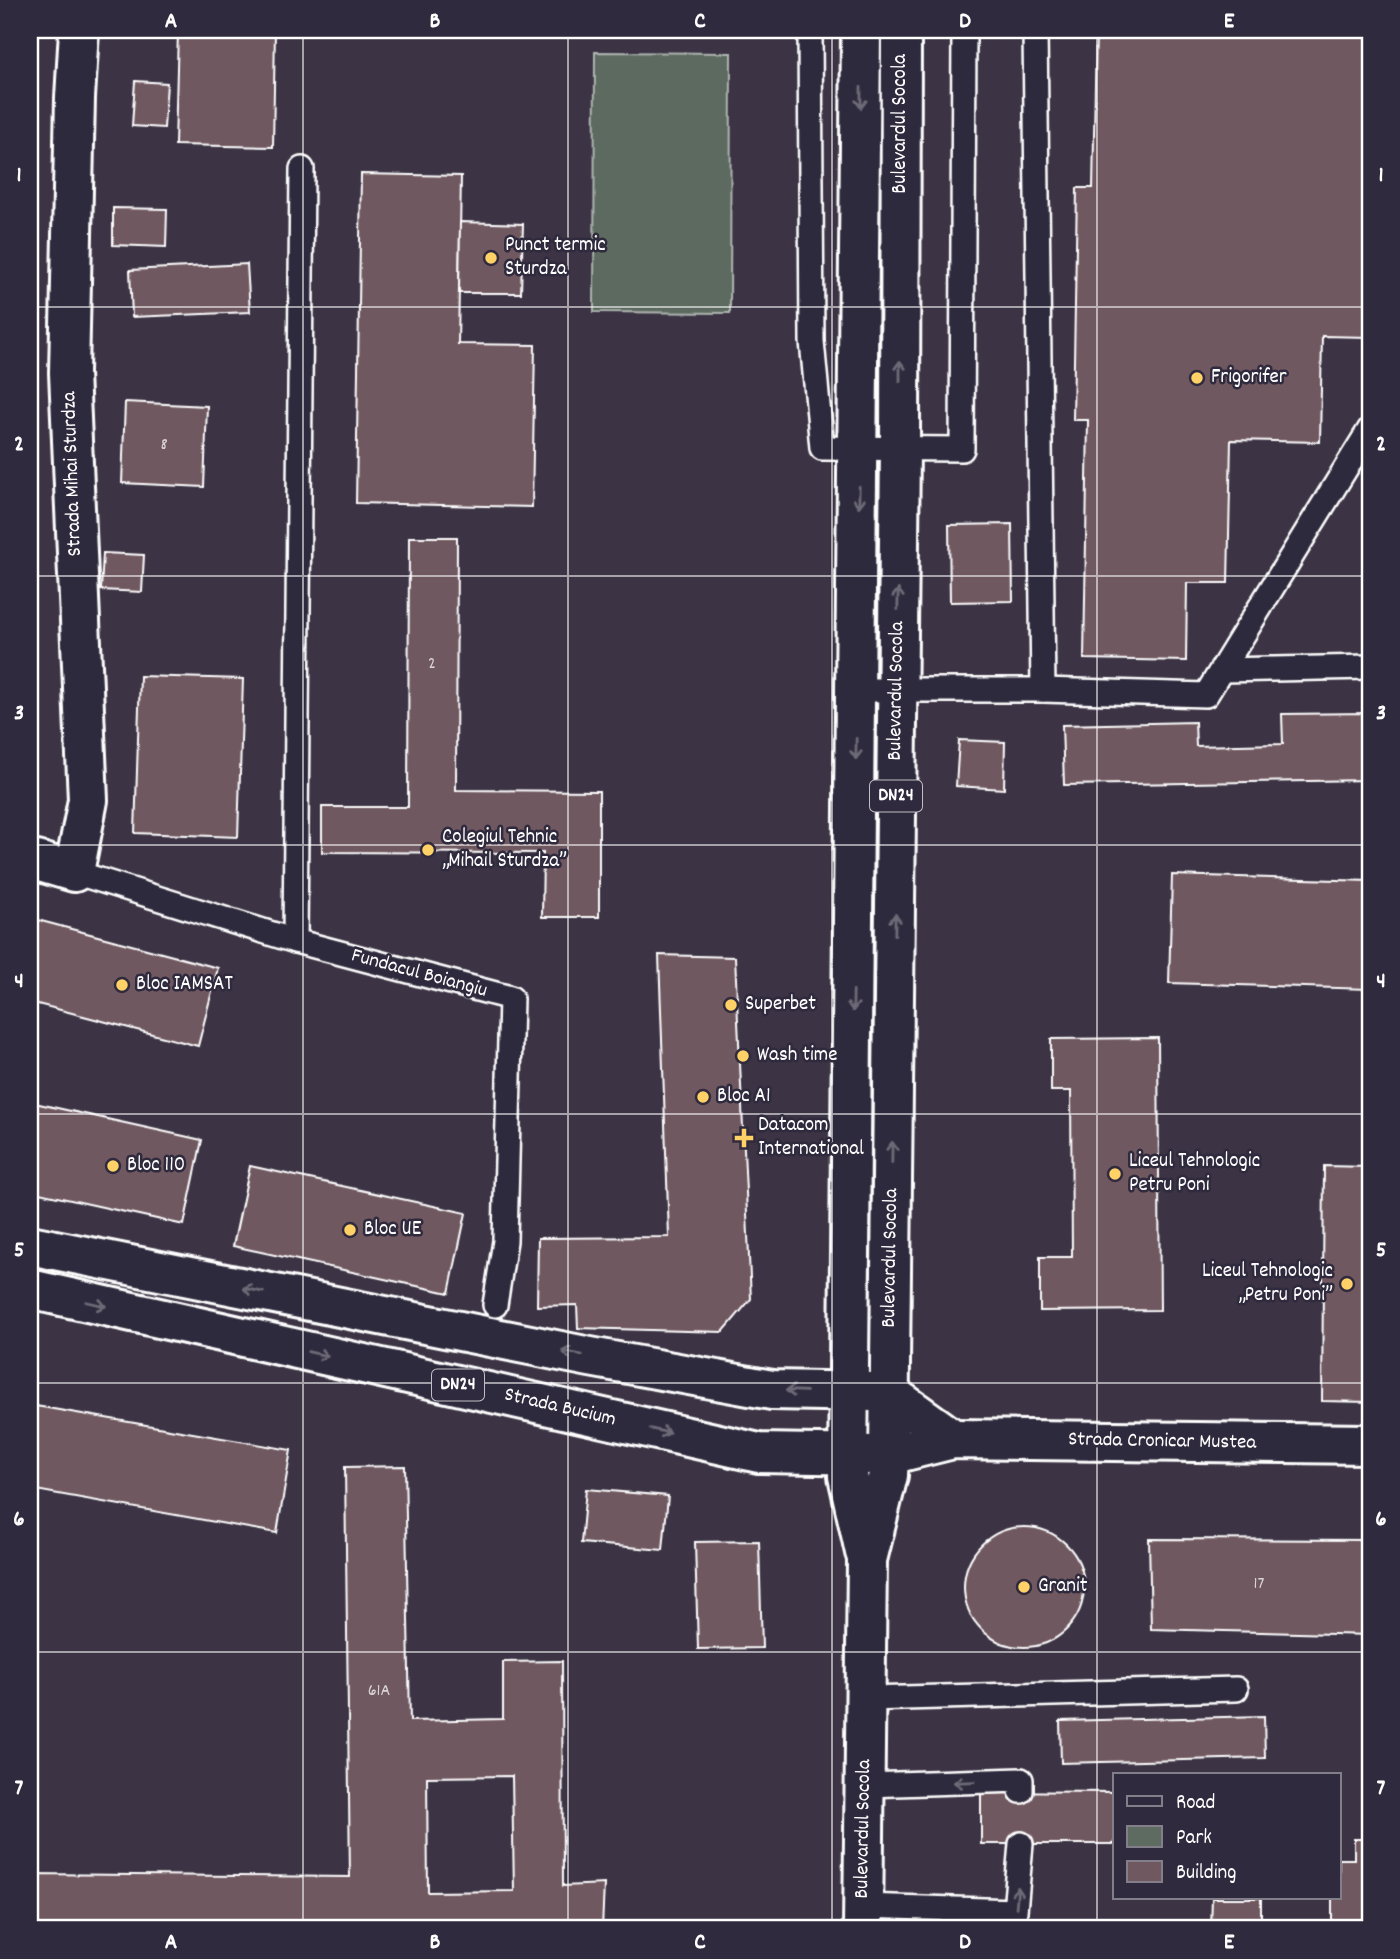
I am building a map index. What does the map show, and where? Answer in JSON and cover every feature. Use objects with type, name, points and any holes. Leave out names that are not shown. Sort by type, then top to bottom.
[{"type":"main road","name":"Strada Mihai Sturdza","points":[[74,872],[88,800],[69,373],[79,30]]},
{"type":"main road","name":"Bulevardul Socola","points":[[861,30],[848,1476],[867,1560],[863,1918]]},
{"type":"main road","name":"Bulevardul Socola","points":[[867,1560],[888,1475],[900,449],[901,30]]},
{"type":"main road","points":[[30,862],[37,861],[74,872]]},
{"type":"main road","points":[[30,1245],[590,1357],[759,1388],[889,1393],[953,1439]]},
{"type":"main road","name":"Strada Bucium","points":[[30,1289],[759,1453],[888,1455]]},
{"type":"main road","name":"Strada Cronicar Mustea","points":[[888,1455],[953,1439],[1370,1444]]},
{"type":"lane","points":[[810,30],[812,341],[822,447],[900,449],[962,449],[964,30]]},
{"type":"lane","points":[[1035,30],[1043,690]]},
{"type":"lane","points":[[295,941],[302,169]]},
{"type":"lane","points":[[856,690],[1043,690],[1206,695],[1370,429]]},
{"type":"lane","points":[[1223,670],[1370,667]]},
{"type":"lane","name":"Fundacul Boiangiu","points":[[74,872],[295,941],[511,998],[505,1241],[495,1305]]},
{"type":"lane","points":[[866,1699],[1236,1689]]},
{"type":"lane","points":[[865,1785],[1021,1780],[1021,1791]]},
{"type":"lane","points":[[863,1918],[1015,1911],[1021,1844]]},
{"type":"green space","points":[[595,52],[731,53],[730,313],[594,312]]},
{"type":"building","points":[[178,30],[275,30],[273,147],[175,145]]},
{"type":"building","name":"Frigorifer","points":[[1096,30],[1370,30],[1370,337],[1322,336],[1320,442],[1231,440],[1228,583],[1187,583],[1186,661],[1084,659],[1088,420],[1073,420],[1077,188],[1093,188]]},
{"type":"building","points":[[135,81],[167,83],[164,128],[132,126]]},
{"type":"building","points":[[361,174],[461,176],[458,344],[535,345],[532,507],[356,503]]},
{"type":"building","points":[[113,208],[167,209],[166,247],[113,245]]},
{"type":"building","name":"Punct termic Sturdza","points":[[460,222],[523,224],[521,293],[459,293]]},
{"type":"building","points":[[247,264],[250,312],[132,317],[130,270]]},
{"type":"building","points":[[125,402],[207,406],[204,487],[122,483]]},
{"type":"building","points":[[1012,524],[1013,601],[950,602],[949,525]]},
{"type":"building","name":"Colegiul Tehnic „Mihail Sturdza”","points":[[409,537],[457,537],[456,790],[599,791],[599,917],[542,917],[543,853],[322,852],[322,807],[408,807]]},
{"type":"building","points":[[103,553],[144,555],[142,592],[101,590]]},
{"type":"building","points":[[140,676],[243,679],[238,837],[135,833]]},
{"type":"building","points":[[1370,713],[1370,780],[1064,785],[1062,725],[1195,722],[1196,746],[1283,744],[1282,714]]},
{"type":"building","points":[[959,740],[1005,742],[1004,789],[956,786]]},
{"type":"building","points":[[1172,875],[1370,881],[1370,989],[1169,983]]},
{"type":"building","name":"Bloc IAMSAT","points":[[30,918],[218,968],[198,1046],[30,1002]]},
{"type":"building","name":"Bloc A1","points":[[659,955],[735,957],[751,1299],[723,1332],[578,1328],[577,1305],[537,1306],[538,1238],[669,1237]]},
{"type":"building","name":"Liceul Tehnologic Petru Poni","points":[[1158,1038],[1160,1310],[1040,1311],[1040,1257],[1072,1257],[1071,1091],[1051,1091],[1051,1039]]},
{"type":"building","name":"Bloc 110","points":[[30,1102],[202,1140],[184,1225],[30,1191]]},
{"type":"building","name":"Bloc UE","points":[[250,1166],[466,1213],[449,1293],[233,1246]]},
{"type":"building","name":"Liceul Tehnologic „Petru Poni”","points":[[1324,1166],[1370,1167],[1370,1402],[1322,1401]]},
{"type":"building","points":[[30,1405],[291,1450],[277,1533],[30,1489]]},
{"type":"building","points":[[405,1466],[410,1721],[503,1719],[503,1662],[562,1661],[563,1886],[604,1884],[602,1929],[30,1929],[30,1874],[350,1877],[345,1467]],"holes":[[[512,1776],[514,1891],[428,1892],[427,1777]]]},
{"type":"building","points":[[586,1489],[668,1496],[663,1550],[581,1543]]},
{"type":"building","name":"Granit","points":[[1024,1527],[1047,1531],[1067,1544],[1080,1564],[1084,1587],[1080,1610],[1067,1630],[1047,1643],[1024,1647],[1001,1643],[981,1630],[968,1610],[964,1587],[968,1564],[981,1544],[1001,1531]]},
{"type":"building","points":[[1149,1539],[1368,1540],[1369,1635],[1151,1629]]},
{"type":"building","points":[[759,1541],[762,1648],[698,1649],[695,1542]]},
{"type":"building","points":[[1264,1716],[1265,1758],[1061,1763],[1060,1721]]},
{"type":"building","points":[[981,1791],[1113,1792],[1113,1844],[981,1844]]},
{"type":"building","points":[[1354,1839],[1370,1839],[1370,1929],[1332,1929],[1332,1899],[1340,1899],[1340,1859],[1354,1859]]},
{"type":"building","points":[[1212,1899],[1261,1899],[1261,1929],[1211,1929]]},
{"type":"place","name":"Punct termic Sturdza","points":[[491,258]]},
{"type":"place","name":"Frigorifer","points":[[1197,378]]},
{"type":"place","name":"Colegiul Tehnic „Mihail Sturdza”","points":[[428,850]]},
{"type":"place","name":"Bloc IAMSAT","points":[[122,985]]},
{"type":"place","name":"Superbet","points":[[731,1005]]},
{"type":"place","name":"Wash time","points":[[743,1056]]},
{"type":"place","name":"Bloc A1","points":[[703,1097]]},
{"type":"place","name":"Datacom International","points":[[744,1138]]},
{"type":"place","name":"Bloc 110","points":[[113,1166]]},
{"type":"place","name":"Liceul Tehnologic Petru Poni","points":[[1115,1174]]},
{"type":"place","name":"Bloc UE","points":[[350,1230]]},
{"type":"place","name":"Liceul Tehnologic „Petru Poni”","points":[[1347,1284]]},
{"type":"place","name":"Granit","points":[[1024,1587]]}]
